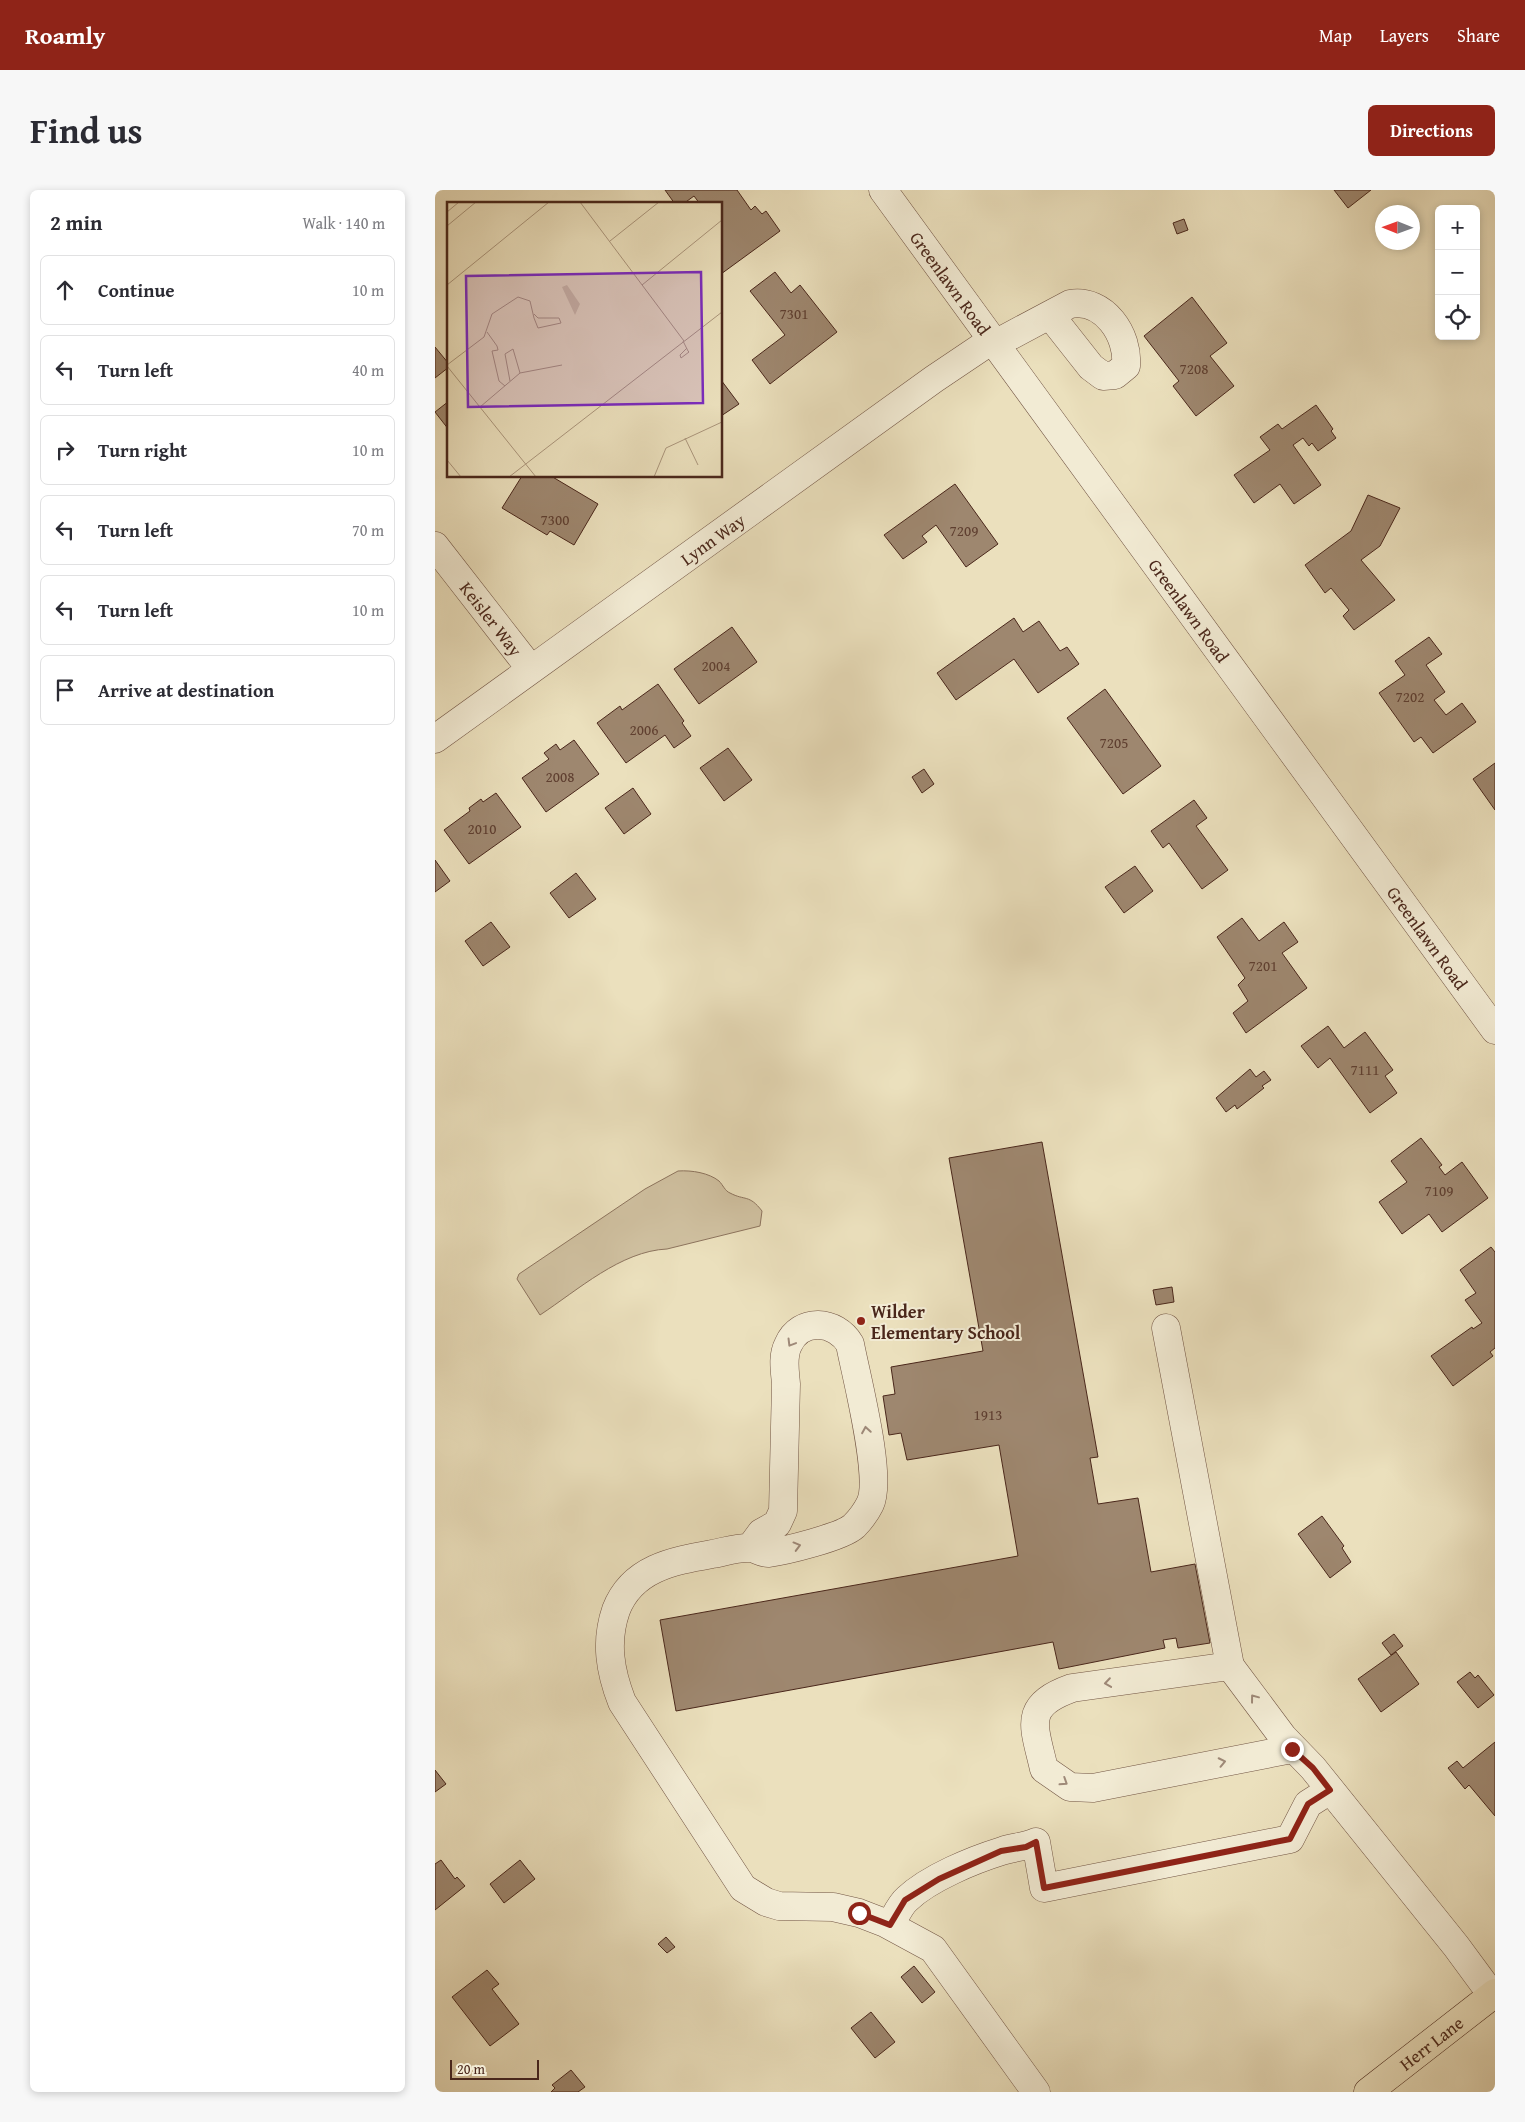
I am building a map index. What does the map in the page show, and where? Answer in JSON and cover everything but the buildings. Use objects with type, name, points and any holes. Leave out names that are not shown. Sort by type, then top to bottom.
[{"type":"main road","name":"Herr Lane","points":[[1367,2092],[1494,1994]]},
{"type":"street","name":"Greenlawn Road","points":[[883,190],[1495,1030]]},
{"type":"street","name":"Lynn Way","points":[[435,739],[530,668],[993,342],[1050,315]]},
{"type":"street","name":"Keisler Way","points":[[435,546],[530,668]]},
{"type":"street","points":[[750,1548],[761,1533],[777,1524],[783,1510],[786,1384],[784,1364],[788,1345],[798,1332],[813,1325],[831,1326],[843,1332],[850,1344],[873,1473],[870,1503],[853,1526],[840,1534],[765,1553],[750,1548],[696,1556],[658,1567],[640,1577],[625,1592],[613,1618],[609,1645],[612,1676],[619,1695],[743,1888],[766,1902],[779,1906],[833,1906],[859,1913],[890,1925],[933,1949],[1036,2092]]},
{"type":"street","points":[[1167,1328],[1230,1666],[1287,1743],[1313,1768],[1494,1994]]},
{"type":"street","points":[[1230,1666],[1072,1688],[1055,1694],[1040,1706],[1035,1718],[1035,1730],[1044,1769],[1070,1787],[1093,1788],[1287,1743]]},
{"type":"street","points":[[890,1925],[905,1900],[916,1892],[962,1867],[1001,1851],[1026,1847],[1036,1842],[1044,1888],[1290,1839],[1308,1804],[1330,1790]]},
{"type":"shaded area","points":[[678,1171],[689,1171],[710,1176],[719,1181],[728,1192],[754,1202],[762,1211],[760,1226],[667,1249],[650,1251],[633,1257],[601,1273],[540,1315],[517,1279],[519,1274],[645,1189]]},
{"type":"place","name":"Wilder Elementary School","points":[[861,1321]]},
{"type":"route","points":[[859,1913],[890,1925],[905,1900],[916,1892],[962,1867],[1001,1851],[1026,1847],[1036,1842],[1044,1888],[1290,1839],[1308,1804],[1330,1790],[1313,1768],[1292,1749]]}]
